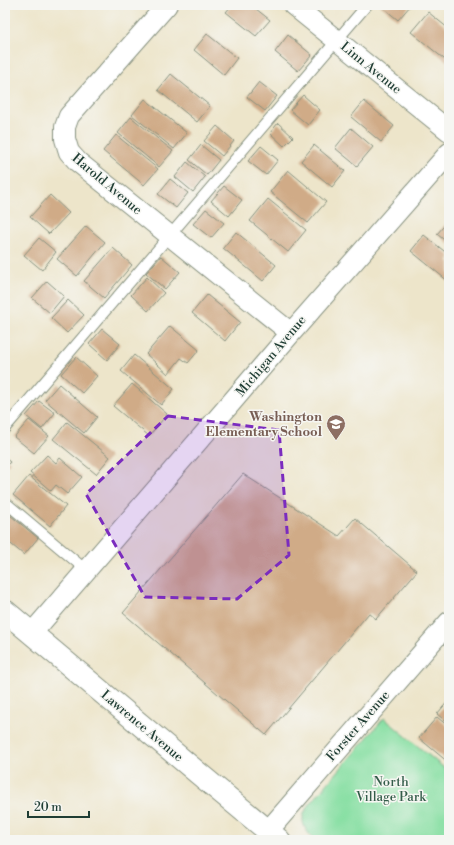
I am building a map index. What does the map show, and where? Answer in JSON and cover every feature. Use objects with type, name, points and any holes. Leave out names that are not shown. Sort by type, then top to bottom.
[{"type":"main road","name":"Lawrence Avenue","points":[[5,611],[273,835]]},
{"type":"street","name":"Harold Avenue","points":[[167,5],[69,116],[65,127],[65,139],[68,152],[78,162],[291,333]]},
{"type":"street","name":"Linn Avenue","points":[[293,5],[449,130]]},
{"type":"street","name":"Michigan Avenue","points":[[32,633],[291,333],[449,153]]},
{"type":"street","name":"Forster Avenue","points":[[273,835],[449,622]]},
{"type":"lane","points":[[5,428],[367,5]]},
{"type":"lane","points":[[5,502],[86,570]]},
{"type":"highlighted area","points":[[168,416],[279,430],[289,555],[237,599],[145,597],[86,494]]},
{"type":"green space","name":"North Village Park","points":[[384,718],[449,772],[449,840],[315,840],[307,832],[304,825],[303,818],[305,812],[309,805]]},
{"type":"building","points":[[232,5],[251,5],[270,20],[256,36],[226,12]]},
{"type":"building","points":[[380,5],[411,5],[398,20]]},
{"type":"building","points":[[428,12],[449,29],[449,63],[411,32]]},
{"type":"building","points":[[207,34],[237,58],[224,75],[194,50]]},
{"type":"building","points":[[288,35],[312,55],[298,71],[275,52]]},
{"type":"building","points":[[171,74],[210,106],[197,122],[158,90]]},
{"type":"building","points":[[259,82],[277,96],[265,111],[247,97]]},
{"type":"building","points":[[303,95],[320,110],[308,125],[290,110]]},
{"type":"building","points":[[145,99],[187,133],[174,149],[132,115]]},
{"type":"building","points":[[364,101],[394,126],[381,142],[351,117]]},
{"type":"building","points":[[131,117],[173,151],[159,167],[118,133]]},
{"type":"building","points":[[278,123],[293,137],[284,146],[270,133]]},
{"type":"building","points":[[217,126],[234,141],[222,156],[204,141]]},
{"type":"building","points":[[351,128],[373,147],[357,166],[335,148]]},
{"type":"building","points":[[116,135],[158,169],[144,185],[103,151]]},
{"type":"building","points":[[201,145],[219,160],[207,175],[189,160]]},
{"type":"building","points":[[314,145],[345,171],[332,187],[301,161]]},
{"type":"building","points":[[261,146],[278,160],[266,175],[248,161]]},
{"type":"building","points":[[187,162],[205,177],[193,192],[175,177]]},
{"type":"building","points":[[288,170],[326,202],[308,223],[270,192]]},
{"type":"building","points":[[170,179],[188,193],[176,208],[158,194]]},
{"type":"building","points":[[224,186],[242,200],[229,216],[211,201]]},
{"type":"building","points":[[50,195],[69,213],[49,234],[30,217]]},
{"type":"building","points":[[268,199],[306,230],[288,252],[250,221]]},
{"type":"building","points":[[206,209],[224,223],[211,238],[193,224]]},
{"type":"building","points":[[449,220],[449,244],[437,234]]},
{"type":"building","points":[[86,226],[105,242],[77,276],[57,259]]},
{"type":"building","points":[[236,232],[276,265],[263,281],[223,248]]},
{"type":"building","points":[[424,235],[449,255],[449,282],[411,251]]},
{"type":"building","points":[[39,238],[56,252],[42,270],[24,255]]},
{"type":"building","points":[[113,248],[132,265],[104,298],[84,281]]},
{"type":"building","points":[[161,256],[180,272],[165,289],[146,273]]},
{"type":"building","points":[[147,277],[164,293],[148,311],[131,295]]},
{"type":"building","points":[[47,281],[64,296],[50,313],[32,298]]},
{"type":"building","points":[[207,295],[240,322],[225,341],[192,313]]},
{"type":"building","points":[[68,300],[84,315],[67,333],[51,318]]},
{"type":"building","points":[[170,326],[199,350],[188,363],[181,358],[168,374],[146,354]]},
{"type":"building","points":[[102,329],[120,344],[107,360],[89,344]]},
{"type":"building","points":[[134,355],[174,389],[161,405],[121,371]]},
{"type":"building","points":[[76,357],[97,376],[82,393],[61,374]]},
{"type":"building","points":[[59,384],[97,417],[84,433],[45,400]]},
{"type":"building","points":[[132,384],[167,414],[149,436],[113,406]]},
{"type":"building","points":[[39,401],[55,413],[42,429],[26,416]]},
{"type":"building","points":[[29,420],[49,436],[34,453],[14,437]]},
{"type":"building","points":[[67,422],[110,457],[96,474],[53,439]]},
{"type":"building","points":[[47,455],[56,463],[60,458],[82,477],[67,494],[56,485],[51,491],[30,473]]},
{"type":"building","points":[[5,458],[10,462],[5,468]]},
{"type":"building","points":[[243,474],[339,536],[355,518],[417,571],[376,619],[369,613],[266,735],[123,613]]},
{"type":"building","points":[[29,476],[66,506],[50,526],[13,495]]},
{"type":"building","points":[[5,511],[38,538],[24,555],[5,539]]},
{"type":"building","points":[[449,700],[449,724],[437,714]]},
{"type":"building","points":[[437,717],[449,727],[449,763],[419,738]]},
{"type":"place","name":"Washington Elementary School","points":[[336,441]]}]
